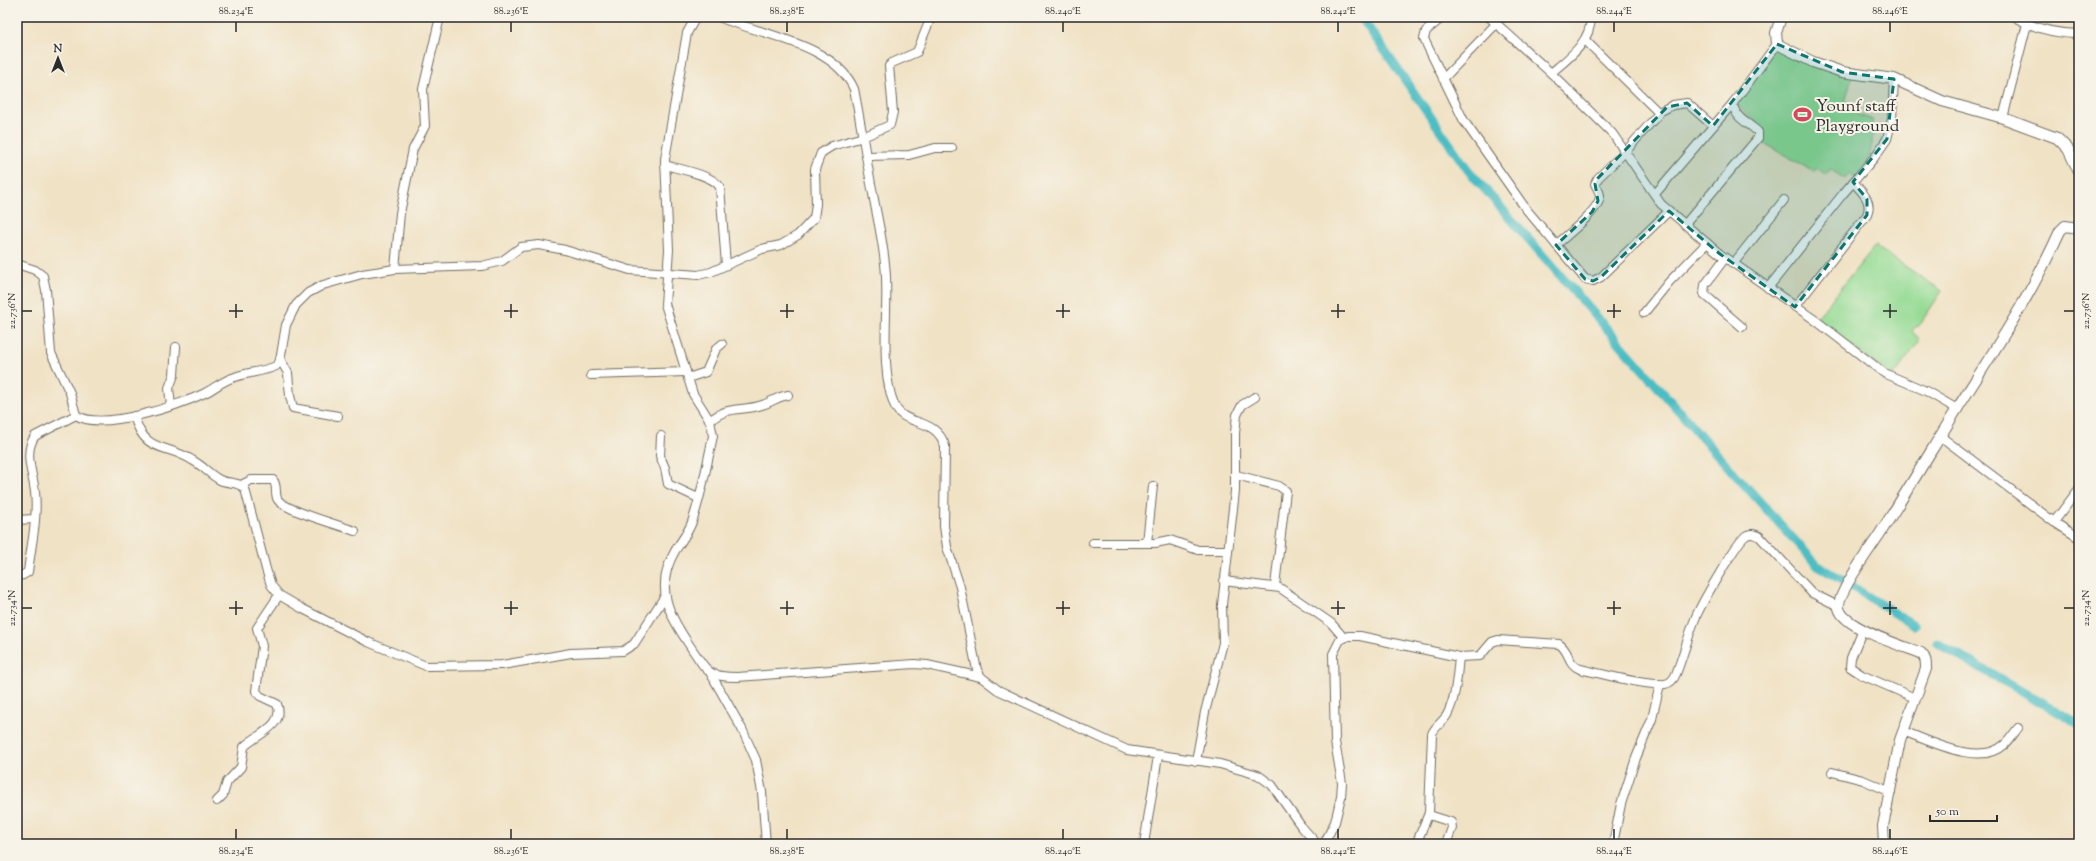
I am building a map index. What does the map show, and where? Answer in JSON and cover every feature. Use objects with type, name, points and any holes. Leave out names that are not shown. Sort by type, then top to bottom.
[{"type":"street","points":[[395,270],[401,206],[413,149],[425,126],[423,89],[440,17]]},
{"type":"street","points":[[696,17],[687,33],[665,165],[669,233],[665,304],[693,394],[710,421],[713,436],[692,522],[675,551],[667,569],[664,580],[665,596],[669,611],[681,632],[705,668],[711,674],[742,729],[756,760],[762,792],[766,844]]},
{"type":"street","points":[[719,17],[756,29],[824,57],[836,65],[846,75],[854,89],[883,242],[886,278],[887,366],[890,390],[894,405],[898,412],[937,430],[942,436],[945,446],[945,536],[960,587],[975,664],[981,677]]},
{"type":"street","points":[[17,576],[24,575],[28,572],[36,493],[29,454],[34,436],[76,415],[106,420],[134,416],[171,406],[206,392],[236,376],[276,366],[280,359],[286,325],[291,313],[308,293],[323,285],[342,278],[395,270],[482,266],[497,263],[521,247],[539,245],[565,250],[630,270],[698,275],[711,272],[762,249],[788,242],[812,223],[816,208],[815,170],[818,157],[832,146],[863,137],[890,125],[893,112],[889,66],[892,63],[917,52],[931,17]]},
{"type":"street","points":[[1443,17],[1426,31],[1424,39],[1464,121],[1526,209],[1585,279],[1593,281],[1601,277],[1669,211]]},
{"type":"street","points":[[1489,17],[1551,73],[1612,134],[1669,211],[1686,223],[1707,243],[1733,264],[1795,306],[1884,373],[1926,391],[1957,409]]},
{"type":"street","points":[[1551,73],[1572,56],[1585,40],[1589,32],[1591,17]]},
{"type":"street","points":[[1655,194],[1734,103],[1777,44],[1776,33],[1781,17]]},
{"type":"street","points":[[2016,18],[2027,24],[2062,34],[2079,34]]},
{"type":"street","points":[[1443,79],[1496,24]]},
{"type":"street","points":[[2003,118],[2027,24]]},
{"type":"street","points":[[1585,40],[1659,113]]},
{"type":"street","points":[[1777,44],[1813,62],[1842,72],[1894,79],[1942,101],[2003,118],[2062,141],[2073,157],[2079,172]]},
{"type":"street","points":[[1768,288],[1888,139],[1892,119],[1894,79]]},
{"type":"street","points":[[1556,245],[1592,212],[1600,196],[1595,181],[1626,152],[1659,113],[1667,107],[1679,103],[1687,103],[1713,126]]},
{"type":"street","points":[[1686,223],[1758,138],[1758,132],[1735,111],[1734,103]]},
{"type":"street","points":[[866,156],[909,155],[935,148],[952,148]]},
{"type":"street","points":[[665,165],[708,178],[718,183],[720,187],[726,265]]},
{"type":"street","points":[[1795,306],[1867,215],[1869,210],[1867,199],[1853,182]]},
{"type":"street","points":[[1733,264],[1784,200]]},
{"type":"street","points":[[1884,844],[1882,826],[1904,731],[1926,669],[1925,657],[1921,653],[1863,630],[1844,618],[1839,602],[1851,579],[1904,497],[1940,436],[2012,323],[2035,283],[2060,231],[2064,226],[2079,230]]},
{"type":"street","points":[[1644,313],[1668,282],[1707,243]]},
{"type":"street","points":[[1725,258],[1704,285],[1704,294],[1742,327]]},
{"type":"street","points":[[17,264],[35,270],[43,276],[46,290],[51,353],[67,386],[76,415]]},
{"type":"street","points":[[590,375],[687,375],[706,372],[716,349],[722,344]]},
{"type":"street","points":[[171,406],[168,390],[174,376],[176,347]]},
{"type":"street","points":[[280,359],[288,373],[290,396],[293,408],[338,416]]},
{"type":"street","points":[[710,421],[722,412],[764,405],[778,396],[788,395]]},
{"type":"street","points":[[1196,761],[1205,712],[1224,643],[1222,605],[1227,550],[1235,491],[1235,433],[1237,415],[1242,405],[1255,397]]},
{"type":"street","points":[[134,416],[138,430],[153,445],[185,456],[219,479],[241,485],[245,489],[250,501],[271,585],[279,595],[303,609],[393,653],[434,667],[502,665],[571,653],[623,651],[634,644],[665,596]]},
{"type":"street","points":[[661,436],[660,456],[665,468],[668,484],[698,498]]},
{"type":"street","points":[[1940,436],[2054,522],[2079,538]]},
{"type":"street","points":[[1236,476],[1279,486],[1286,491],[1274,586]]},
{"type":"street","points":[[241,485],[251,480],[273,480],[277,498],[284,505],[299,512],[356,531]]},
{"type":"street","points":[[1147,543],[1153,486]]},
{"type":"street","points":[[2054,522],[2079,489]]},
{"type":"street","points":[[17,520],[34,520]]},
{"type":"street","points":[[1324,844],[1335,822],[1341,797],[1342,783],[1335,742],[1333,654],[1337,644],[1348,636],[1360,636],[1389,641],[1459,657],[1480,656],[1492,642],[1498,640],[1559,644],[1564,647],[1573,666],[1580,669],[1667,684],[1673,680],[1676,674],[1696,618],[1740,540],[1746,535],[1753,534],[1759,536],[1812,593],[1839,602]]},
{"type":"street","points":[[1093,543],[1147,543],[1170,540],[1198,550],[1227,550]]},
{"type":"street","points":[[1224,582],[1274,586],[1331,623],[1344,638]]},
{"type":"street","points":[[217,801],[223,796],[227,782],[241,767],[244,747],[266,731],[277,717],[277,704],[262,697],[256,691],[262,646],[257,630],[261,621],[279,595]]},
{"type":"street","points":[[1863,630],[1851,658],[1850,667],[1862,675],[1915,698]]},
{"type":"street","points":[[1416,844],[1428,815],[1432,734],[1447,715],[1451,704],[1459,657]]},
{"type":"street","points":[[711,674],[717,677],[736,677],[914,664],[927,665],[981,677],[998,690],[1118,746],[1158,756],[1233,766],[1258,775],[1272,785],[1301,826],[1317,844]]},
{"type":"street","points":[[1613,844],[1621,804],[1636,758],[1652,719],[1660,684]]},
{"type":"street","points":[[1904,731],[1969,754],[1984,754],[2004,745],[2018,728]]},
{"type":"street","points":[[1144,844],[1158,756]]},
{"type":"street","points":[[1832,772],[1863,780],[1891,792]]},
{"type":"street","points":[[1428,815],[1451,822],[1452,828],[1446,844]]},
{"type":"highlighted area","points":[[1777,44],[1842,72],[1894,79],[1887,139],[1853,182],[1867,199],[1867,215],[1795,307],[1720,254],[1669,211],[1601,277],[1593,281],[1585,279],[1556,245],[1592,212],[1598,201],[1595,184],[1598,178],[1667,107],[1687,103],[1713,126]]},
{"type":"green space","name":"Younf staff Playground","points":[[1776,45],[1853,73],[1843,109],[1873,120],[1872,144],[1868,158],[1865,165],[1854,178],[1849,174],[1845,179],[1830,169],[1826,175],[1817,168],[1814,172],[1759,140],[1760,131],[1755,122],[1734,102]]},
{"type":"green space","points":[[1875,246],[1942,291],[1918,327],[1916,326],[1912,331],[1920,340],[1893,377],[1815,320]]},
{"type":"waterway","points":[[1361,17],[1468,170],[1714,451],[1817,565],[1914,625]]},
{"type":"waterway","points":[[1937,643],[2079,724]]},
{"type":"place","name":"Younf staff Playground","points":[[1803,115]]}]
